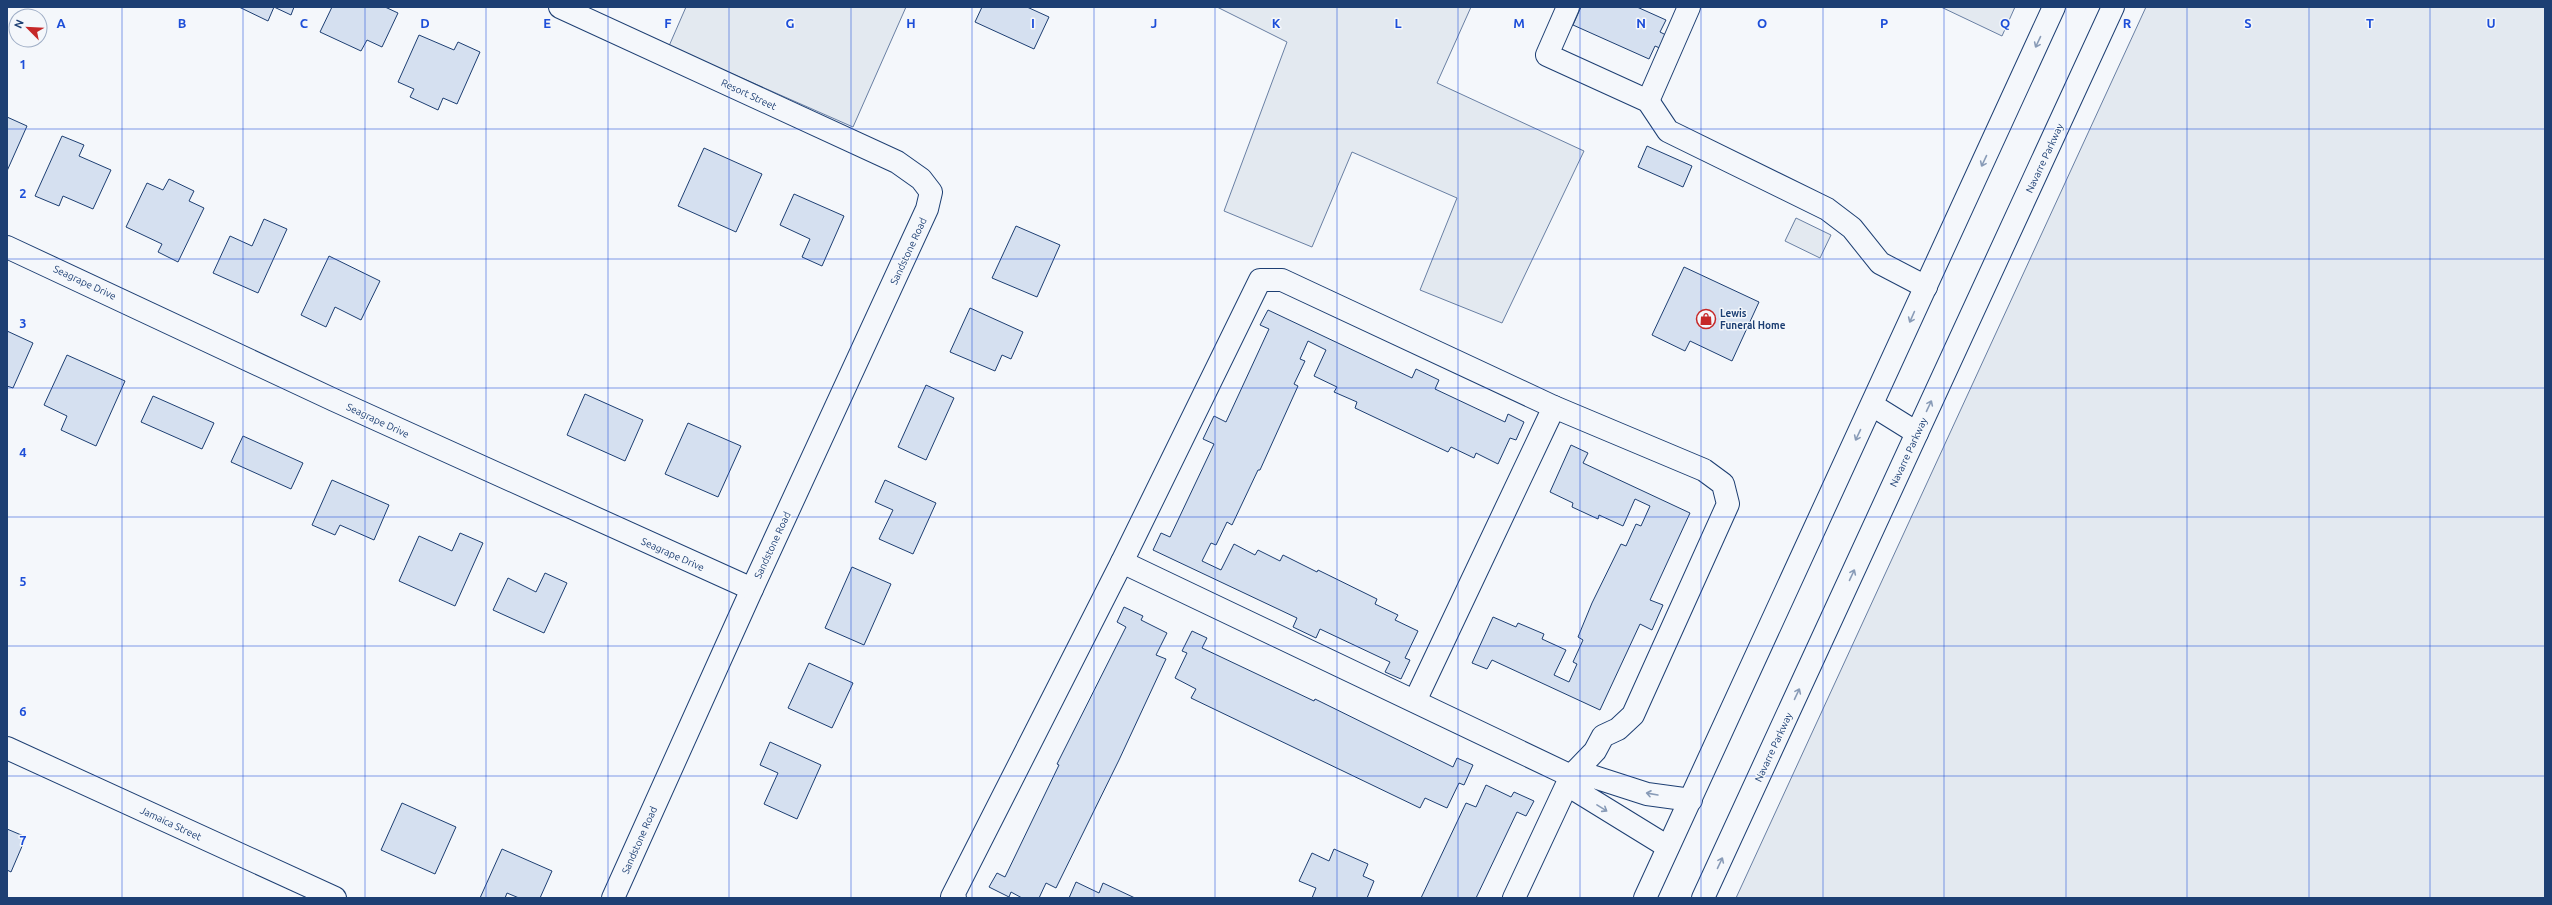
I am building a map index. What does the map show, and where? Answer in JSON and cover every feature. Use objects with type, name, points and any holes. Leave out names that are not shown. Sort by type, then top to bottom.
[{"type":"main road","name":"Resort Street","points":[[560,7],[897,162],[922,179],[931,192]]},
{"type":"main road","points":[[1568,7],[1547,55],[1648,101],[1668,131],[1827,209],[1852,228],[1880,263],[1926,287]]},
{"type":"main road","points":[[1648,101],[1689,7]]},
{"type":"main road","points":[[1645,898],[2054,7]]},
{"type":"main road","name":"Navarre Parkway","points":[[1703,898],[2113,7]]},
{"type":"main road","name":"Sandstone Road","points":[[613,898],[752,589],[927,209],[931,192]]},
{"type":"main road","name":"Seagrape Drive","points":[[7,246],[342,403],[752,589]]},
{"type":"main road","points":[[953,898],[1122,562],[1260,280],[1282,280],[1554,407],[1704,470],[1723,484],[1728,504],[1633,715],[1618,729],[1603,736],[1595,751],[1571,776],[1514,898]]},
{"type":"main road","points":[[1872,405],[1917,433]]},
{"type":"main road","points":[[1415,702],[1554,407]]},
{"type":"main road","points":[[1122,562],[1571,776],[1585,774],[1647,794],[1691,800]]},
{"type":"main road","name":"Jamaica Street","points":[[7,748],[335,898]]},
{"type":"main road","points":[[1571,776],[1577,791],[1668,847]]},
{"type":"shaded area","points":[[686,7],[906,7],[853,127],[669,46]]},
{"type":"shaded area","points":[[1217,7],[1471,7],[1437,83],[1584,151],[1502,323],[1420,290],[1457,198],[1352,152],[1312,247],[1224,211],[1287,42]]},
{"type":"shaded area","points":[[1941,7],[2015,7],[2002,36]]},
{"type":"shaded area","points":[[2146,7],[2545,7],[2545,898],[1736,898]]},
{"type":"shaded area","points":[[1796,218],[1831,235],[1820,258],[1785,241]]},
{"type":"building","points":[[239,7],[274,7],[268,21]]},
{"type":"building","points":[[274,7],[294,7],[291,15]]},
{"type":"building","points":[[332,7],[385,7],[398,13],[382,47],[367,40],[361,51],[320,32]]},
{"type":"building","points":[[982,7],[1027,7],[1049,17],[1034,49],[975,22]]},
{"type":"building","points":[[1581,7],[1637,7],[1666,20],[1660,32],[1668,36],[1662,49],[1655,46],[1649,59],[1573,25]]},
{"type":"building","points":[[419,35],[454,50],[458,42],[480,52],[457,104],[443,98],[438,110],[410,97],[414,89],[398,82]]},
{"type":"building","points":[[7,117],[27,126],[7,171]]},
{"type":"building","points":[[62,136],[84,145],[79,156],[111,170],[93,209],[63,196],[59,206],[35,196]]},
{"type":"building","points":[[1647,146],[1692,166],[1683,187],[1638,167]]},
{"type":"building","points":[[704,148],[762,174],[736,232],[678,206]]},
{"type":"building","points":[[169,179],[194,191],[189,201],[204,208],[178,262],[158,252],[162,244],[126,227],[147,183],[163,190]]},
{"type":"building","points":[[794,194],[844,216],[822,266],[802,257],[810,239],[780,225]]},
{"type":"building","points":[[264,219],[287,229],[258,293],[213,273],[230,236],[252,246]]},
{"type":"building","points":[[1016,226],[1060,245],[1037,297],[992,278]]},
{"type":"building","points":[[329,256],[380,281],[361,320],[335,307],[326,327],[301,315]]},
{"type":"building","name":"Lewis Funeral Home","points":[[1684,267],[1759,302],[1732,361],[1690,341],[1685,351],[1652,335]]},
{"type":"building","points":[[970,308],[1023,332],[1011,359],[1002,355],[995,371],[950,352]]},
{"type":"building","points":[[1268,310],[1412,378],[1416,369],[1439,380],[1435,389],[1505,422],[1508,414],[1524,422],[1516,440],[1510,438],[1498,464],[1476,453],[1474,458],[1451,447],[1448,452],[1355,408],[1357,402],[1334,392],[1337,387],[1314,376],[1326,350],[1308,341],[1300,359],[1305,361],[1294,384],[1298,386],[1260,470],[1258,470],[1232,525],[1227,522],[1216,545],[1211,543],[1202,561],[1221,570],[1234,544],[1255,555],[1258,550],[1280,561],[1283,555],[1317,572],[1318,570],[1377,599],[1375,604],[1398,615],[1395,620],[1418,631],[1405,658],[1410,660],[1401,679],[1385,672],[1390,662],[1320,629],[1316,638],[1293,627],[1297,618],[1153,550],[1161,533],[1170,537],[1214,444],[1203,439],[1214,416],[1226,422],[1269,329],[1260,325]]},
{"type":"building","points":[[7,331],[33,343],[13,388],[7,386]]},
{"type":"building","points":[[67,355],[125,381],[96,446],[61,430],[67,416],[44,405]]},
{"type":"building","points":[[926,385],[954,398],[926,460],[898,447]]},
{"type":"building","points":[[585,394],[643,420],[625,461],[567,435]]},
{"type":"building","points":[[153,396],[214,423],[202,449],[141,422]]},
{"type":"building","points":[[688,423],[741,446],[718,497],[665,474]]},
{"type":"building","points":[[243,436],[303,463],[291,489],[231,462]]},
{"type":"building","points":[[1571,445],[1588,453],[1583,463],[1690,513],[1650,600],[1663,605],[1652,630],[1640,624],[1600,710],[1492,660],[1487,669],[1472,663],[1493,617],[1516,627],[1518,623],[1544,634],[1542,639],[1566,650],[1554,675],[1569,682],[1577,664],[1573,662],[1583,640],[1578,637],[1592,603],[1621,544],[1626,546],[1636,524],[1641,526],[1650,506],[1635,499],[1623,526],[1599,515],[1598,519],[1572,507],[1573,503],[1550,492]]},
{"type":"building","points":[[332,480],[389,505],[374,540],[340,525],[335,535],[312,525]]},
{"type":"building","points":[[885,480],[936,503],[913,554],[879,539],[893,510],[875,502]]},
{"type":"building","points":[[460,533],[483,543],[455,606],[399,581],[419,536],[452,551]]},
{"type":"building","points":[[852,567],[891,584],[864,645],[825,628]]},
{"type":"building","points":[[545,573],[567,583],[544,633],[493,610],[508,578],[536,592]]},
{"type":"building","points":[[1124,607],[1143,616],[1141,620],[1167,633],[1156,655],[1166,659],[1119,760],[1056,888],[1046,883],[1039,898],[1022,898],[1011,892],[1009,897],[989,887],[997,873],[1005,877],[1059,765],[1057,764],[1126,627],[1117,622]]},
{"type":"building","points":[[1192,631],[1207,638],[1202,648],[1314,701],[1315,699],[1453,767],[1457,758],[1473,765],[1464,785],[1459,783],[1447,808],[1425,798],[1420,808],[1191,698],[1196,689],[1175,678],[1187,653],[1182,651]]},
{"type":"building","points":[[809,663],[853,683],[832,728],[788,708]]},
{"type":"building","points":[[770,742],[821,765],[797,819],[764,804],[778,773],[760,765]]},
{"type":"building","points":[[1486,785],[1511,797],[1514,792],[1534,801],[1526,816],[1517,812],[1476,898],[1421,898],[1466,803],[1476,807]]},
{"type":"building","points":[[402,803],[456,827],[435,874],[381,850]]},
{"type":"building","points":[[7,829],[26,837],[11,872],[7,870]]},
{"type":"building","points":[[502,849],[552,871],[540,898],[519,898],[507,893],[505,898],[480,898]]},
{"type":"building","points":[[1334,849],[1368,864],[1363,876],[1374,881],[1367,898],[1312,898],[1316,888],[1299,881],[1312,853],[1329,861]]},
{"type":"building","points":[[1076,882],[1099,893],[1103,883],[1135,898],[1069,898]]},
{"type":"place","name":"Lewis Funeral Home","points":[[1706,319]]}]
